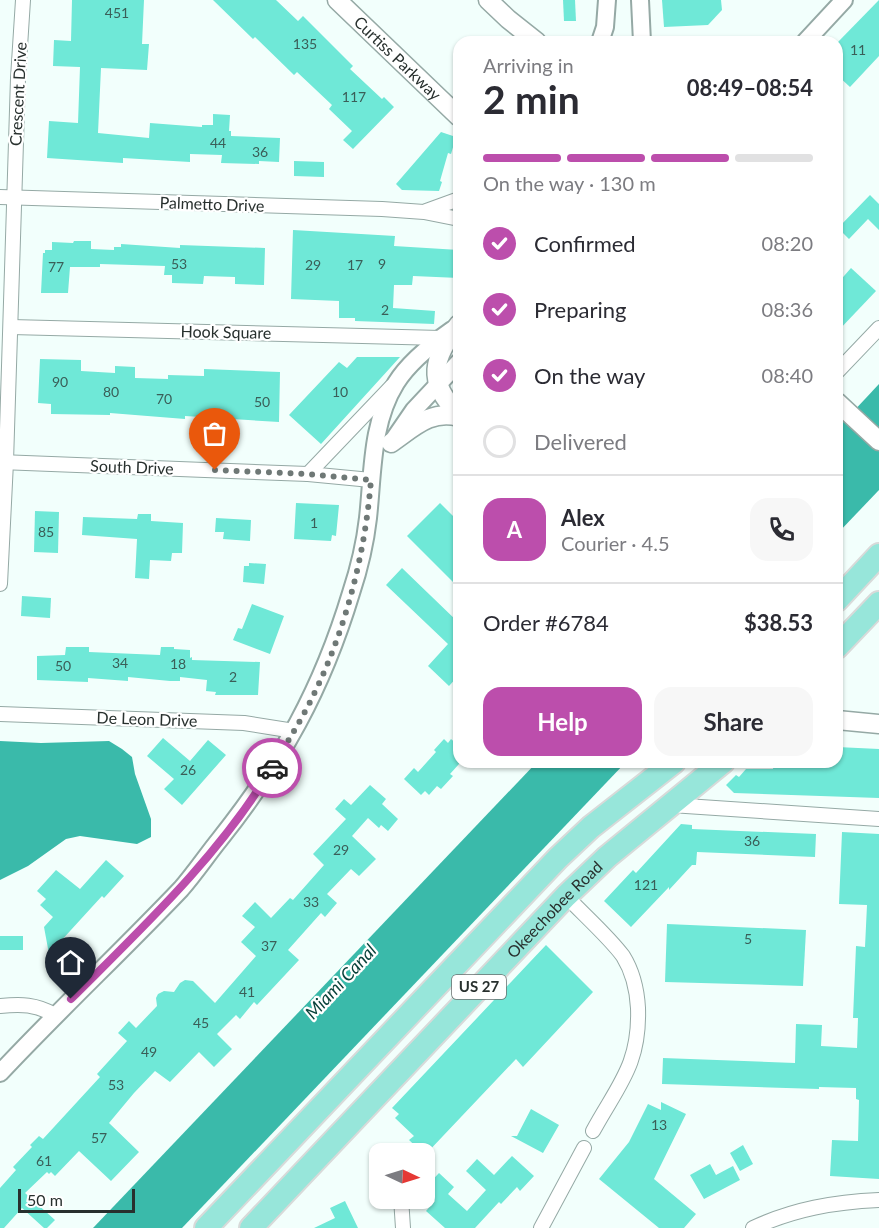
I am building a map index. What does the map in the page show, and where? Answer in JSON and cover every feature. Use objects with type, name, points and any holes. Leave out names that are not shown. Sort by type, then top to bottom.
[{"type":"highway","points":[[843,594],[879,555]]},
{"type":"highway","points":[[843,641],[879,603]]},
{"type":"highway","name":"Okeechobee Road","points":[[206,1228],[524,892],[591,827],[666,768]]},
{"type":"highway","name":"Okeechobee Road","points":[[251,1228],[566,896],[606,857],[716,768]]},
{"type":"main road","name":"Curtiss Parkway","points":[[337,0],[453,111]]},
{"type":"main road","points":[[488,0],[529,36]]},
{"type":"main road","points":[[453,332],[437,358],[436,369],[438,384],[453,408]]},
{"type":"main road","points":[[843,407],[879,441]]},
{"type":"main road","points":[[391,443],[430,417],[440,414],[453,415]]},
{"type":"main road","points":[[843,721],[879,724]]},
{"type":"street","name":"Crescent Drive","points":[[0,584],[3,462],[11,327],[7,197],[23,0]]},
{"type":"street","points":[[602,36],[607,0]]},
{"type":"street","points":[[640,0],[642,36]]},
{"type":"street","points":[[811,36],[844,0]]},
{"type":"street","name":"Palmetto Drive","points":[[7,197],[424,212],[453,218]]},
{"type":"street","name":"Palmetto Drive","points":[[424,212],[453,201]]},
{"type":"street","name":"Hook Square","points":[[11,327],[441,338]]},
{"type":"street","points":[[308,474],[397,381],[453,328]]},
{"type":"street","points":[[843,366],[879,328]]},
{"type":"street","points":[[371,480],[391,443],[414,410],[453,368]]},
{"type":"street","points":[[0,1073],[182,887],[247,805],[294,731],[314,695],[352,592],[366,534],[380,416],[397,381]]},
{"type":"street","name":"South Drive","points":[[3,462],[308,474],[371,480]]},
{"type":"street","name":"De Leon Drive","points":[[0,714],[244,723],[294,731]]},
{"type":"street","points":[[671,805],[879,819]]},
{"type":"street","points":[[566,896],[623,957],[631,972],[638,1002],[638,1033],[633,1056],[621,1084],[593,1131]]},
{"type":"street","points":[[0,1006],[32,1005],[42,1007],[55,1015]]},
{"type":"street","points":[[541,1228],[584,1148]]},
{"type":"street","points":[[753,1228],[813,1207],[848,1201],[879,1200]]},
{"type":"street","points":[[401,1209],[403,1228]]},
{"type":"water","points":[[879,384],[879,490],[843,528],[843,423]]},
{"type":"water","points":[[0,741],[41,743],[109,741],[122,749],[132,757],[135,774],[151,819],[151,837],[137,844],[80,836],[66,839],[28,866],[0,880]]},
{"type":"water","name":"Miami Canal","points":[[531,768],[620,768],[182,1228],[93,1228]]},
{"type":"building","points":[[72,0],[144,0],[142,44],[149,44],[147,70],[101,68],[98,133],[149,138],[150,123],[202,127],[202,125],[213,125],[213,114],[230,115],[231,136],[280,138],[279,162],[221,163],[222,155],[190,154],[190,162],[123,158],[123,163],[47,158],[49,121],[78,123],[80,67],[53,66],[54,40],[71,41]]},
{"type":"building","points":[[213,0],[276,0],[298,21],[303,16],[353,66],[350,69],[394,107],[353,149],[343,140],[352,131],[329,109],[332,105],[297,72],[294,75],[255,37],[253,39]]},
{"type":"building","points":[[563,0],[575,0],[576,21],[564,21]]},
{"type":"building","points":[[662,0],[721,0],[722,10],[708,25],[664,27]]},
{"type":"building","points":[[879,0],[879,56],[850,87],[843,81],[843,37]]},
{"type":"building","points":[[441,132],[453,136],[453,147],[451,154],[448,153],[439,191],[402,190],[396,184]]},
{"type":"building","points":[[294,161],[324,162],[324,177],[294,176]]},
{"type":"building","points":[[870,195],[879,204],[879,230],[868,219],[849,239],[843,233],[843,223]]},
{"type":"building","points":[[293,230],[395,236],[394,246],[453,250],[453,278],[413,276],[412,285],[394,285],[393,308],[435,311],[434,324],[355,321],[355,318],[339,318],[339,301],[291,299]]},
{"type":"building","points":[[74,241],[91,241],[91,249],[114,250],[114,247],[121,247],[121,244],[180,248],[180,245],[265,248],[264,285],[235,284],[235,277],[204,276],[203,284],[172,283],[172,275],[164,275],[165,266],[100,264],[100,267],[70,267],[68,293],[41,293],[43,253],[45,250],[52,250],[52,242],[73,243]]},
{"type":"building","points":[[851,268],[876,291],[843,326],[843,277]]},
{"type":"building","points":[[357,357],[400,357],[321,444],[289,415],[339,362],[347,368]]},
{"type":"building","points":[[40,359],[81,360],[81,371],[115,373],[115,366],[135,367],[135,378],[168,379],[168,375],[204,376],[204,369],[280,372],[279,422],[185,416],[185,419],[110,413],[110,415],[51,414],[51,404],[38,403]]},
{"type":"building","points":[[296,503],[339,505],[336,536],[332,535],[331,541],[294,539]]},
{"type":"building","points":[[440,503],[453,516],[453,582],[407,536]]},
{"type":"building","points":[[35,511],[59,512],[58,553],[34,552]]},
{"type":"building","points":[[138,514],[151,514],[151,521],[183,523],[182,553],[172,553],[171,561],[150,560],[149,579],[135,578],[137,539],[82,535],[83,517],[137,519]]},
{"type":"building","points":[[216,518],[251,520],[250,541],[223,539],[224,532],[215,532]]},
{"type":"building","points":[[249,563],[266,564],[264,584],[243,582],[244,566],[249,566]]},
{"type":"building","points":[[402,568],[453,617],[453,682],[449,686],[428,666],[448,644],[386,585]]},
{"type":"building","points":[[22,596],[51,598],[50,618],[21,616]]},
{"type":"building","points":[[252,604],[284,616],[270,654],[233,640],[238,628],[242,629]]},
{"type":"building","points":[[66,647],[89,647],[89,652],[160,655],[161,647],[174,647],[174,649],[190,650],[192,660],[260,662],[258,695],[215,695],[216,692],[206,691],[207,680],[180,677],[180,681],[128,677],[128,681],[88,678],[88,682],[37,680],[37,656],[65,655]]},
{"type":"building","points":[[163,738],[190,761],[208,740],[226,755],[182,805],[164,789],[174,779],[147,756]]},
{"type":"building","points":[[444,739],[448,743],[451,739],[453,741],[453,768],[455,768],[450,774],[453,776],[441,789],[437,786],[429,795],[425,791],[421,795],[404,779],[414,768],[418,772],[436,752],[434,750]]},
{"type":"building","points":[[843,747],[879,749],[879,798],[734,793],[726,785],[736,775],[739,777],[746,769],[843,768]]},
{"type":"building","points":[[370,785],[386,799],[382,804],[398,819],[388,831],[381,825],[379,828],[368,818],[352,836],[376,859],[359,876],[351,869],[327,894],[337,903],[325,917],[321,913],[288,950],[299,960],[257,1005],[254,1002],[240,1019],[236,1015],[217,1034],[232,1049],[214,1067],[199,1052],[170,1082],[155,1071],[134,1093],[109,1123],[139,1152],[111,1181],[79,1151],[55,1176],[47,1172],[25,1193],[55,1220],[47,1228],[44,1228],[22,1208],[4,1228],[0,1228],[0,1188],[16,1170],[13,1167],[32,1147],[30,1145],[39,1136],[43,1139],[100,1077],[97,1074],[127,1041],[118,1033],[129,1021],[136,1028],[157,1006],[158,994],[164,991],[174,992],[185,980],[193,981],[215,1003],[256,956],[241,942],[255,927],[242,916],[255,902],[271,918],[290,898],[293,900],[324,865],[313,854],[346,819],[335,809],[344,799],[351,805]]},
{"type":"building","points":[[681,824],[692,825],[692,829],[816,834],[815,857],[697,852],[696,865],[692,865],[631,927],[604,901],[633,870],[636,873]]},
{"type":"building","points":[[842,832],[879,834],[879,1179],[830,1176],[832,1140],[858,1141],[859,1100],[856,1099],[856,1088],[662,1084],[663,1058],[795,1063],[796,1024],[822,1025],[821,1046],[857,1048],[858,1018],[853,1018],[856,946],[865,947],[867,905],[839,904]]},
{"type":"building","points":[[106,860],[124,876],[104,898],[102,896],[49,954],[44,927],[53,917],[40,905],[46,899],[37,891],[56,870],[80,889]]},
{"type":"building","points":[[667,924],[806,930],[803,986],[665,982]]},
{"type":"building","points":[[0,936],[23,936],[23,950],[0,950]]},
{"type":"building","points":[[546,945],[593,992],[523,1067],[516,1059],[435,1144],[412,1143],[409,1140],[414,1136],[395,1118],[399,1114],[392,1108]]},
{"type":"building","points":[[661,1102],[686,1114],[654,1179],[696,1214],[684,1228],[659,1228],[599,1179],[629,1142],[648,1104],[661,1110]]},
{"type":"building","points":[[531,1109],[559,1125],[543,1153],[511,1136],[517,1136]]},
{"type":"building","points":[[743,1145],[753,1164],[740,1171],[730,1153]]},
{"type":"building","points":[[512,1156],[534,1176],[520,1191],[517,1187],[501,1204],[499,1202],[475,1228],[445,1228],[426,1211],[435,1209],[435,1177],[439,1173],[454,1187],[448,1194],[467,1211],[486,1190],[466,1171],[477,1159],[494,1175]]},
{"type":"building","points":[[710,1164],[716,1175],[733,1166],[740,1180],[704,1199],[690,1175]]},
{"type":"building","points":[[345,1201],[358,1228],[314,1228],[335,1218],[330,1208]]},
{"type":"way so far","points":[[215,470],[308,474],[371,480],[366,534],[352,592],[314,695],[272,768]]},
{"type":"route","points":[[71,999],[182,887],[247,805],[272,768]]}]
